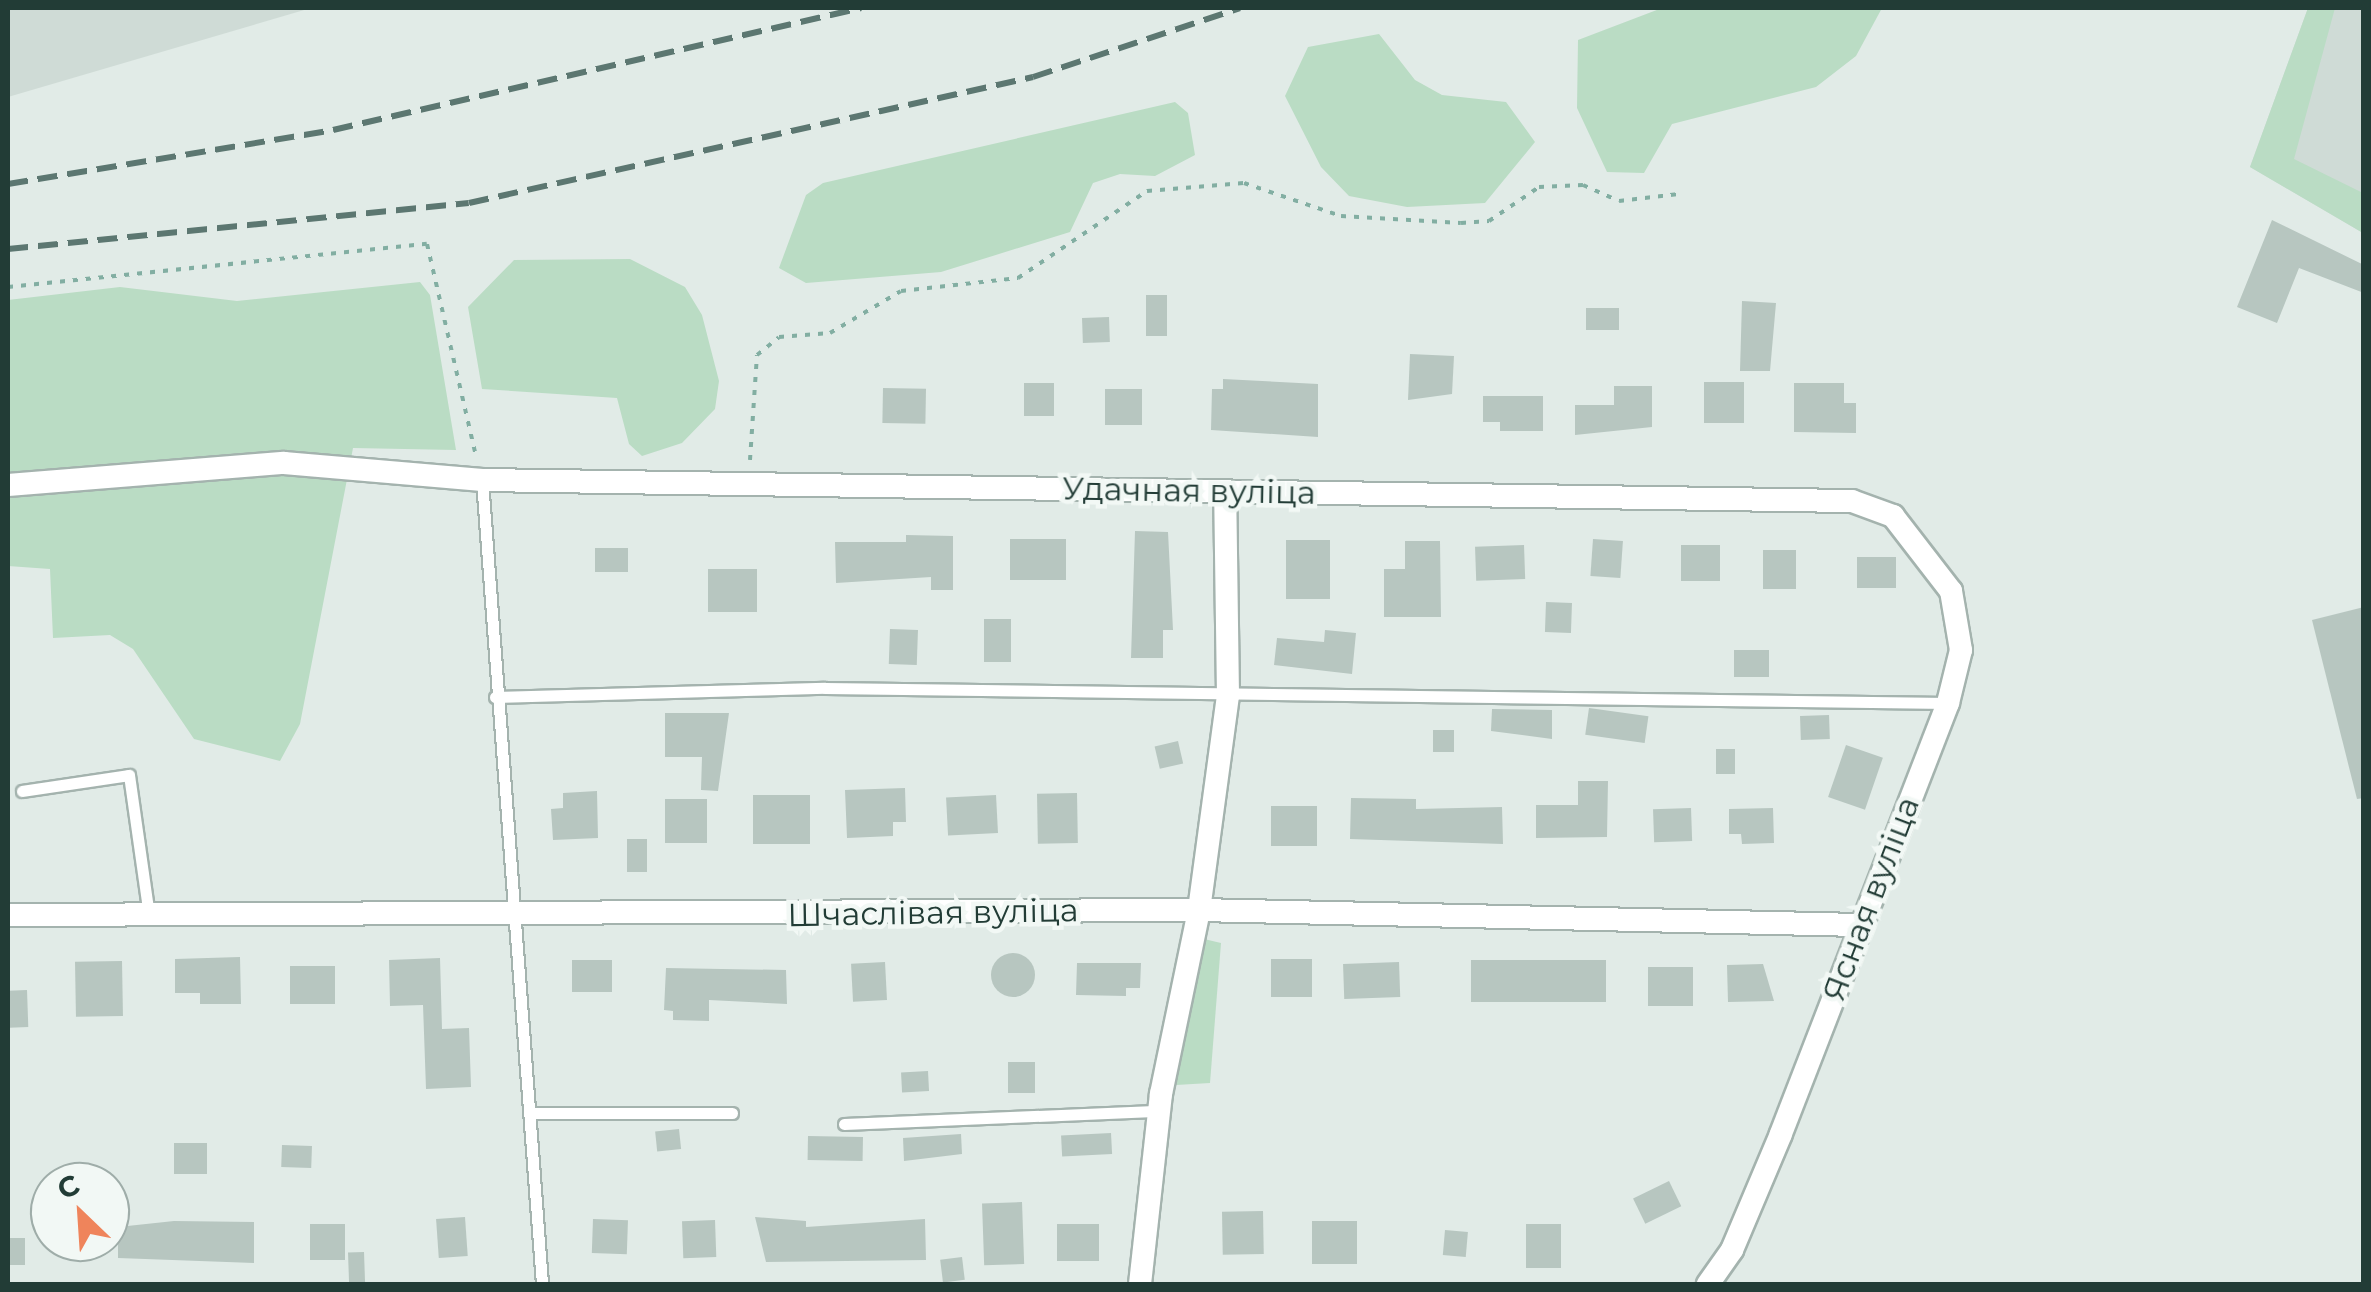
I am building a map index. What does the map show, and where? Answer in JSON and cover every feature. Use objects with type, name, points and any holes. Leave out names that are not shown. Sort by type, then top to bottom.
[{"type":"street","name":"Удачная вуліца","points":[[8,485],[284,463],[482,480],[1852,501],[1893,516]]},
{"type":"street","points":[[1140,1284],[1160,1111],[1199,910],[1228,696],[1225,493]]},
{"type":"street","name":"Ясная вуліца","points":[[1708,1284],[1746,1217],[1948,703],[1960,650],[1951,592],[1893,516]]},
{"type":"street","name":"Шчаслівая вуліца","points":[[8,914],[516,917],[1199,910],[1859,925]]},
{"type":"lane","points":[[482,480],[495,697],[533,1113],[542,1284]]},
{"type":"lane","points":[[495,697],[825,688],[1948,703]]},
{"type":"lane","points":[[22,791],[129,775],[149,914]]},
{"type":"lane","points":[[844,1124],[1160,1111]]},
{"type":"lane","points":[[533,1113],[732,1113]]},
{"type":"path","points":[[750,485],[754,366],[779,338],[830,333],[901,291],[1018,278],[1056,260],[1147,191],[1244,183],[1340,216],[1461,223],[1488,222],[1540,187],[1583,184],[1620,201],[1679,194]]},
{"type":"path","points":[[8,286],[428,244],[482,480]]},
{"type":"shaded area","points":[[8,8],[311,8],[8,97]]},
{"type":"shaded area","points":[[2308,8],[2363,8],[2363,233],[2250,167]]},
{"type":"green space","points":[[1662,8],[1882,8],[1856,56],[1816,87],[1672,124],[1644,173],[1607,172],[1577,108],[1578,40]]},
{"type":"green space","points":[[2308,8],[2335,8],[2294,159],[2363,193],[2363,233],[2250,167]]},
{"type":"green space","points":[[1379,34],[1415,80],[1442,95],[1506,102],[1535,142],[1485,203],[1407,207],[1349,196],[1321,167],[1285,96],[1308,47]]},
{"type":"green space","points":[[1175,102],[1188,113],[1195,155],[1155,176],[1120,174],[1093,183],[1070,232],[941,272],[806,283],[779,268],[806,195],[823,183]]},
{"type":"green space","points":[[630,259],[685,287],[702,315],[719,381],[715,409],[682,443],[642,456],[629,444],[617,398],[482,389],[468,307],[514,260]]},
{"type":"green space","points":[[420,282],[430,295],[456,450],[353,448],[300,724],[280,761],[194,739],[133,649],[110,635],[53,638],[50,569],[8,566],[8,300],[120,287],[237,301]]},
{"type":"green space","points":[[1204,939],[1221,943],[1210,1083],[1176,1085]]},
{"type":"building","points":[[2272,220],[2364,265],[2364,293],[2299,268],[2277,323],[2237,307]]},
{"type":"building","points":[[1146,295],[1167,295],[1167,336],[1146,336]]},
{"type":"building","points":[[1742,301],[1776,303],[1770,371],[1740,371]]},
{"type":"building","points":[[1586,308],[1619,308],[1619,330],[1586,330]]},
{"type":"building","points":[[1109,317],[1110,342],[1083,343],[1082,318]]},
{"type":"building","points":[[1410,354],[1454,356],[1452,394],[1408,400]]},
{"type":"building","points":[[1223,379],[1318,384],[1318,437],[1211,430],[1212,389],[1223,389]]},
{"type":"building","points":[[1704,382],[1744,382],[1744,423],[1704,423]]},
{"type":"building","points":[[1024,383],[1054,383],[1054,416],[1024,416]]},
{"type":"building","points":[[1794,383],[1844,383],[1844,403],[1856,403],[1856,433],[1794,432]]},
{"type":"building","points":[[1614,386],[1652,386],[1652,427],[1575,435],[1575,405],[1614,405]]},
{"type":"building","points":[[883,388],[926,389],[925,424],[882,423]]},
{"type":"building","points":[[1105,389],[1142,389],[1142,425],[1105,425]]},
{"type":"building","points":[[1483,396],[1543,396],[1543,431],[1500,431],[1500,422],[1483,422]]},
{"type":"building","points":[[1135,531],[1168,532],[1173,630],[1163,630],[1163,658],[1131,658]]},
{"type":"building","points":[[906,535],[953,536],[953,590],[931,590],[931,577],[836,583],[835,542],[906,542]]},
{"type":"building","points":[[1010,539],[1066,539],[1066,580],[1010,580]]},
{"type":"building","points":[[1593,539],[1623,541],[1620,578],[1590,576]]},
{"type":"building","points":[[1286,540],[1330,540],[1330,599],[1286,599]]},
{"type":"building","points":[[1405,541],[1440,541],[1441,617],[1384,617],[1384,569],[1405,569]]},
{"type":"building","points":[[1524,545],[1525,579],[1476,581],[1475,547]]},
{"type":"building","points":[[1681,545],[1720,545],[1720,581],[1681,581]]},
{"type":"building","points":[[595,548],[628,548],[628,572],[595,572]]},
{"type":"building","points":[[1763,550],[1796,550],[1796,589],[1763,589]]},
{"type":"building","points":[[1857,557],[1896,557],[1896,588],[1857,588]]},
{"type":"building","points":[[708,569],[757,569],[757,612],[708,612]]},
{"type":"building","points":[[1546,602],[1572,603],[1571,633],[1545,632]]},
{"type":"building","points":[[2364,607],[2364,798],[2357,799],[2312,620]]},
{"type":"building","points":[[984,619],[1011,619],[1011,662],[984,662]]},
{"type":"building","points":[[890,629],[918,630],[917,665],[889,664]]},
{"type":"building","points":[[1325,630],[1356,633],[1352,674],[1274,665],[1277,638],[1324,642]]},
{"type":"building","points":[[1734,650],[1769,650],[1769,677],[1734,677]]},
{"type":"building","points":[[1589,708],[1648,716],[1645,743],[1585,735]]},
{"type":"building","points":[[1492,709],[1552,710],[1552,739],[1491,731]]},
{"type":"building","points":[[665,713],[729,713],[718,791],[701,790],[702,757],[665,757]]},
{"type":"building","points":[[1829,715],[1830,739],[1801,740],[1800,716]]},
{"type":"building","points":[[1433,730],[1454,730],[1454,752],[1433,752]]},
{"type":"building","points":[[1178,741],[1183,763],[1160,769],[1155,746]]},
{"type":"building","points":[[1846,745],[1883,758],[1865,810],[1828,797]]},
{"type":"building","points":[[1716,749],[1735,749],[1735,774],[1716,774]]},
{"type":"building","points":[[1578,781],[1608,781],[1607,837],[1536,838],[1536,805],[1578,805]]},
{"type":"building","points":[[905,788],[906,822],[893,822],[893,836],[847,838],[845,790]]},
{"type":"building","points":[[597,791],[598,838],[553,840],[551,809],[563,808],[563,793]]},
{"type":"building","points":[[1077,793],[1078,843],[1038,844],[1037,794]]},
{"type":"building","points":[[753,795],[810,795],[810,844],[753,844]]},
{"type":"building","points":[[996,795],[998,833],[948,836],[946,798]]},
{"type":"building","points":[[1351,798],[1416,799],[1416,809],[1502,807],[1503,844],[1350,839]]},
{"type":"building","points":[[665,799],[707,799],[707,843],[665,843]]},
{"type":"building","points":[[1271,806],[1317,806],[1317,846],[1271,846]]},
{"type":"building","points":[[1691,808],[1692,841],[1654,842],[1653,809]]},
{"type":"building","points":[[1773,808],[1774,843],[1742,844],[1741,834],[1729,834],[1729,809]]},
{"type":"building","points":[[627,839],[647,839],[647,872],[627,872]]},
{"type":"building","points":[[1013,953],[1029,959],[1035,975],[1029,991],[1013,997],[997,991],[991,975],[997,959]]},
{"type":"building","points":[[240,957],[241,1004],[200,1004],[200,993],[175,993],[175,959]]},
{"type":"building","points":[[440,958],[442,1029],[469,1028],[471,1087],[426,1089],[423,1005],[390,1006],[389,960]]},
{"type":"building","points":[[1271,959],[1312,959],[1312,997],[1271,997]]},
{"type":"building","points":[[572,960],[612,960],[612,992],[572,992]]},
{"type":"building","points":[[1471,960],[1606,960],[1606,1002],[1471,1002]]},
{"type":"building","points":[[122,961],[123,1016],[76,1017],[75,962]]},
{"type":"building","points":[[885,962],[887,1000],[853,1002],[851,964]]},
{"type":"building","points":[[1399,962],[1400,997],[1344,999],[1343,964]]},
{"type":"building","points":[[1077,963],[1141,963],[1140,988],[1126,988],[1126,996],[1076,995]]},
{"type":"building","points":[[1763,964],[1774,1001],[1728,1002],[1727,965]]},
{"type":"building","points":[[290,966],[335,966],[335,1004],[290,1004]]},
{"type":"building","points":[[1648,967],[1693,967],[1693,1006],[1648,1006]]},
{"type":"building","points":[[666,968],[786,970],[787,1004],[709,1000],[709,1021],[673,1020],[673,1011],[664,1010]]},
{"type":"building","points":[[27,990],[28,1027],[9,1028],[8,991]]},
{"type":"building","points":[[1008,1062],[1035,1062],[1035,1093],[1008,1093]]},
{"type":"building","points":[[928,1071],[929,1091],[902,1092],[901,1072]]},
{"type":"building","points":[[679,1129],[681,1149],[657,1151],[655,1132]]},
{"type":"building","points":[[1111,1133],[1112,1154],[1062,1157],[1061,1136]]},
{"type":"building","points":[[961,1134],[962,1154],[904,1161],[903,1138]]},
{"type":"building","points":[[808,1136],[863,1137],[863,1161],[808,1160]]},
{"type":"building","points":[[174,1143],[207,1143],[207,1174],[174,1174]]},
{"type":"building","points":[[282,1145],[312,1146],[311,1168],[281,1167]]},
{"type":"building","points":[[1669,1181],[1681,1206],[1645,1224],[1633,1199]]},
{"type":"building","points":[[1022,1202],[1024,1264],[984,1265],[982,1203]]},
{"type":"building","points":[[1263,1211],[1264,1254],[1223,1255],[1222,1212]]},
{"type":"building","points":[[465,1217],[468,1256],[439,1258],[436,1219]]},
{"type":"building","points":[[755,1217],[806,1221],[806,1227],[925,1219],[926,1260],[766,1262]]},
{"type":"building","points":[[593,1219],[628,1220],[627,1254],[592,1253]]},
{"type":"building","points":[[715,1220],[716,1257],[683,1258],[682,1221]]},
{"type":"building","points":[[174,1221],[254,1222],[254,1263],[130,1258],[130,1226]]},
{"type":"building","points":[[1312,1221],[1357,1221],[1357,1264],[1312,1264]]},
{"type":"building","points":[[310,1224],[345,1224],[345,1260],[310,1260]]},
{"type":"building","points":[[1057,1224],[1099,1224],[1099,1261],[1057,1261]]},
{"type":"building","points":[[1526,1224],[1561,1224],[1561,1268],[1526,1268]]},
{"type":"building","points":[[1445,1230],[1468,1232],[1466,1257],[1443,1255]]},
{"type":"building","points":[[8,1238],[25,1238],[25,1265],[8,1265]]},
{"type":"building","points":[[364,1252],[365,1284],[349,1284],[348,1253]]},
{"type":"building","points":[[962,1257],[965,1280],[943,1283],[940,1260]]},
{"type":"railway","points":[[8,184],[333,130],[861,8]]},
{"type":"railway","points":[[8,249],[469,203],[1033,77],[1240,8]]}]
